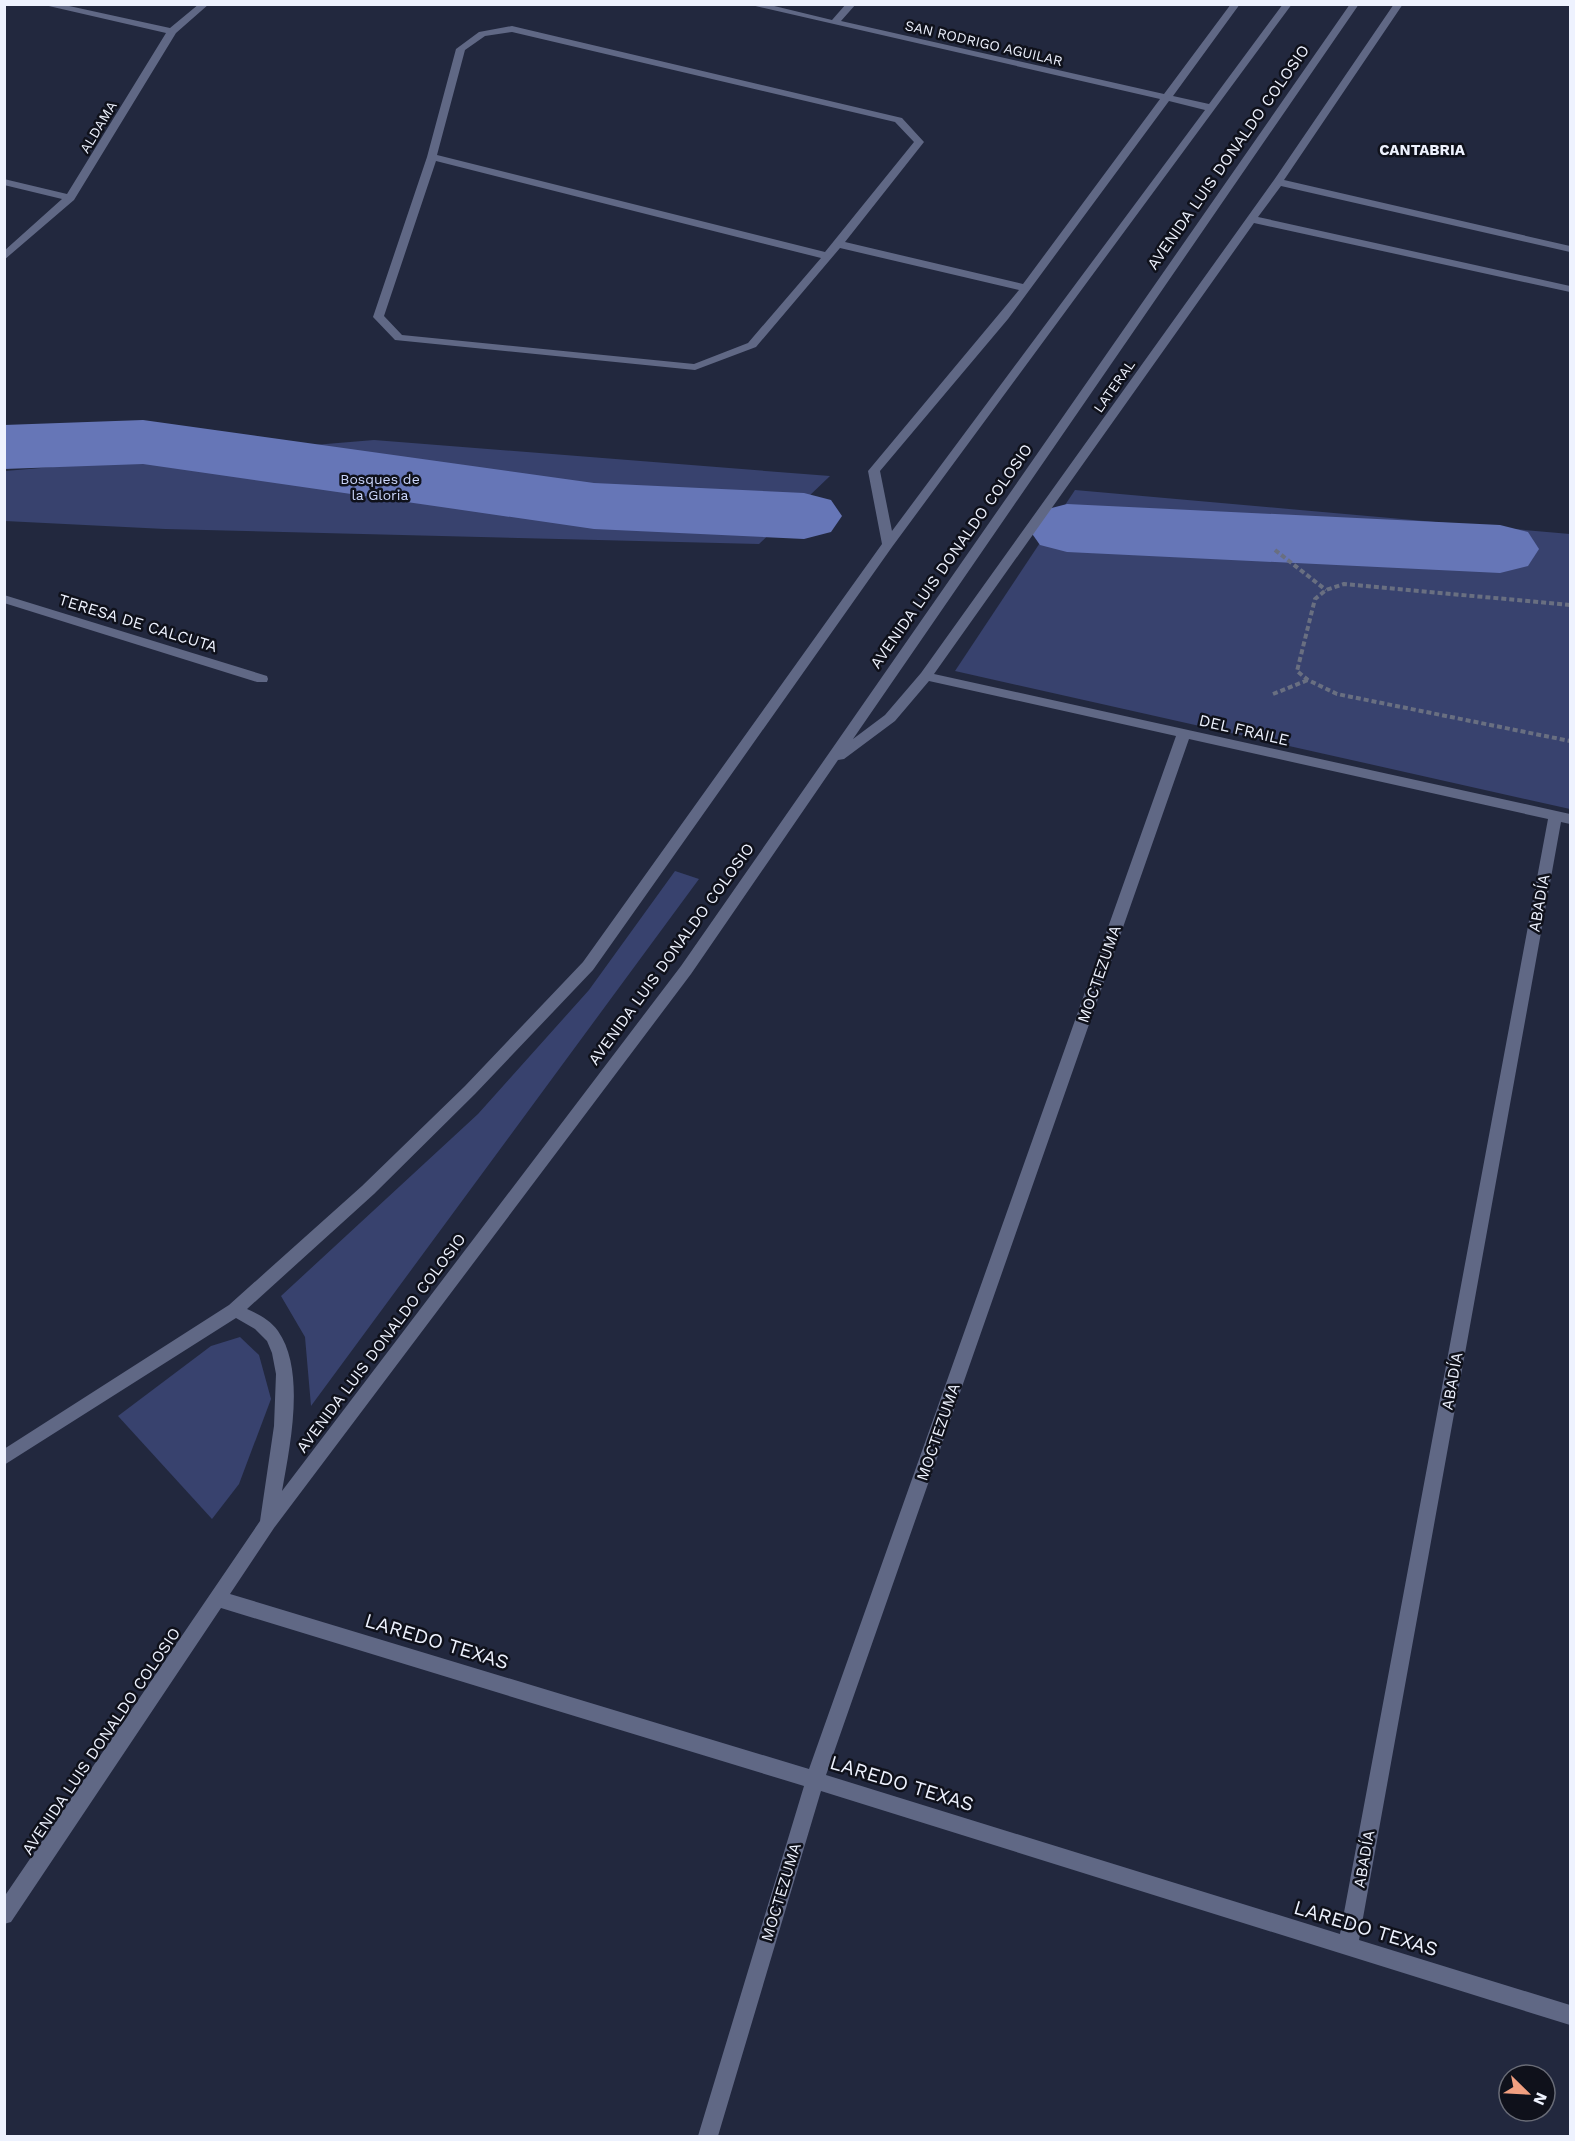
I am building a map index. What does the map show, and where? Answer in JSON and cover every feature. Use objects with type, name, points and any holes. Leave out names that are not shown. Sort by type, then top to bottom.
[{"type":"street","points":[[44,4],[172,32]]},
{"type":"street","name":"ALDAMA","points":[[4,257],[70,198],[172,32],[205,4]]},
{"type":"street","name":"SAN RODRIGO AGUILAR","points":[[751,4],[1211,108]]},
{"type":"street","points":[[834,23],[852,4]]},
{"type":"street","points":[[888,544],[874,471],[1026,288],[1236,4]]},
{"type":"street","points":[[4,1458],[235,1310],[368,1190],[445,1115],[588,966],[888,544],[1288,4]]},
{"type":"street","name":"AVENIDA LUIS DONALDO COLOSIO","points":[[4,1915],[219,1599],[268,1523],[686,970],[1356,4]]},
{"type":"street","name":"LATERAL","points":[[829,763],[890,718],[927,676],[1278,182],[1399,4]]},
{"type":"street","points":[[512,29],[898,120],[919,142],[838,244],[752,345],[695,367],[399,338],[378,317],[432,157],[460,49],[482,34],[512,29]]},
{"type":"street","points":[[432,157],[827,256]]},
{"type":"street","points":[[1278,182],[1570,249]]},
{"type":"street","points":[[4,183],[70,198]]},
{"type":"street","points":[[1251,219],[1570,289]]},
{"type":"street","points":[[838,244],[1026,288]]},
{"type":"street","name":"TERESA DE CALCUTA","points":[[4,599],[261,679]]},
{"type":"street","name":"DEL FRAILE","points":[[927,676],[1563,818]]},
{"type":"street","name":"MOCTEZUMA","points":[[708,2136],[815,1780],[1184,733]]},
{"type":"street","name":"ABADÍA","points":[[1348,1946],[1563,818]]},
{"type":"street","points":[[235,1310],[257,1321],[274,1338],[284,1368],[283,1419],[268,1523]]},
{"type":"street","name":"LAREDO TEXAS","points":[[219,1599],[815,1780],[1570,2015]]},
{"type":"path","points":[[1275,550],[1326,590]]},
{"type":"path","points":[[1570,605],[1344,584],[1326,590],[1315,599],[1297,671],[1308,680],[1337,694],[1570,741]]},
{"type":"path","points":[[1273,694],[1308,680]]},
{"type":"green space","name":"Bosques de la Gloria","points":[[374,440],[830,476],[759,544],[165,529],[5,521],[5,471]]},
{"type":"green space","points":[[1075,490],[1570,534],[1570,809],[955,671]]},
{"type":"green space","points":[[675,871],[699,879],[311,1406],[305,1337],[281,1296],[478,1114],[589,990]]},
{"type":"green space","points":[[240,1337],[259,1355],[271,1399],[239,1484],[212,1519],[118,1416],[211,1346]]},
{"type":"waterway","points":[[4,447],[143,442],[594,506],[804,516]]},
{"type":"waterway","points":[[1067,528],[1500,549]]},
{"type":"district","name":"CANTABRIA","points":[[1422,150]]}]
